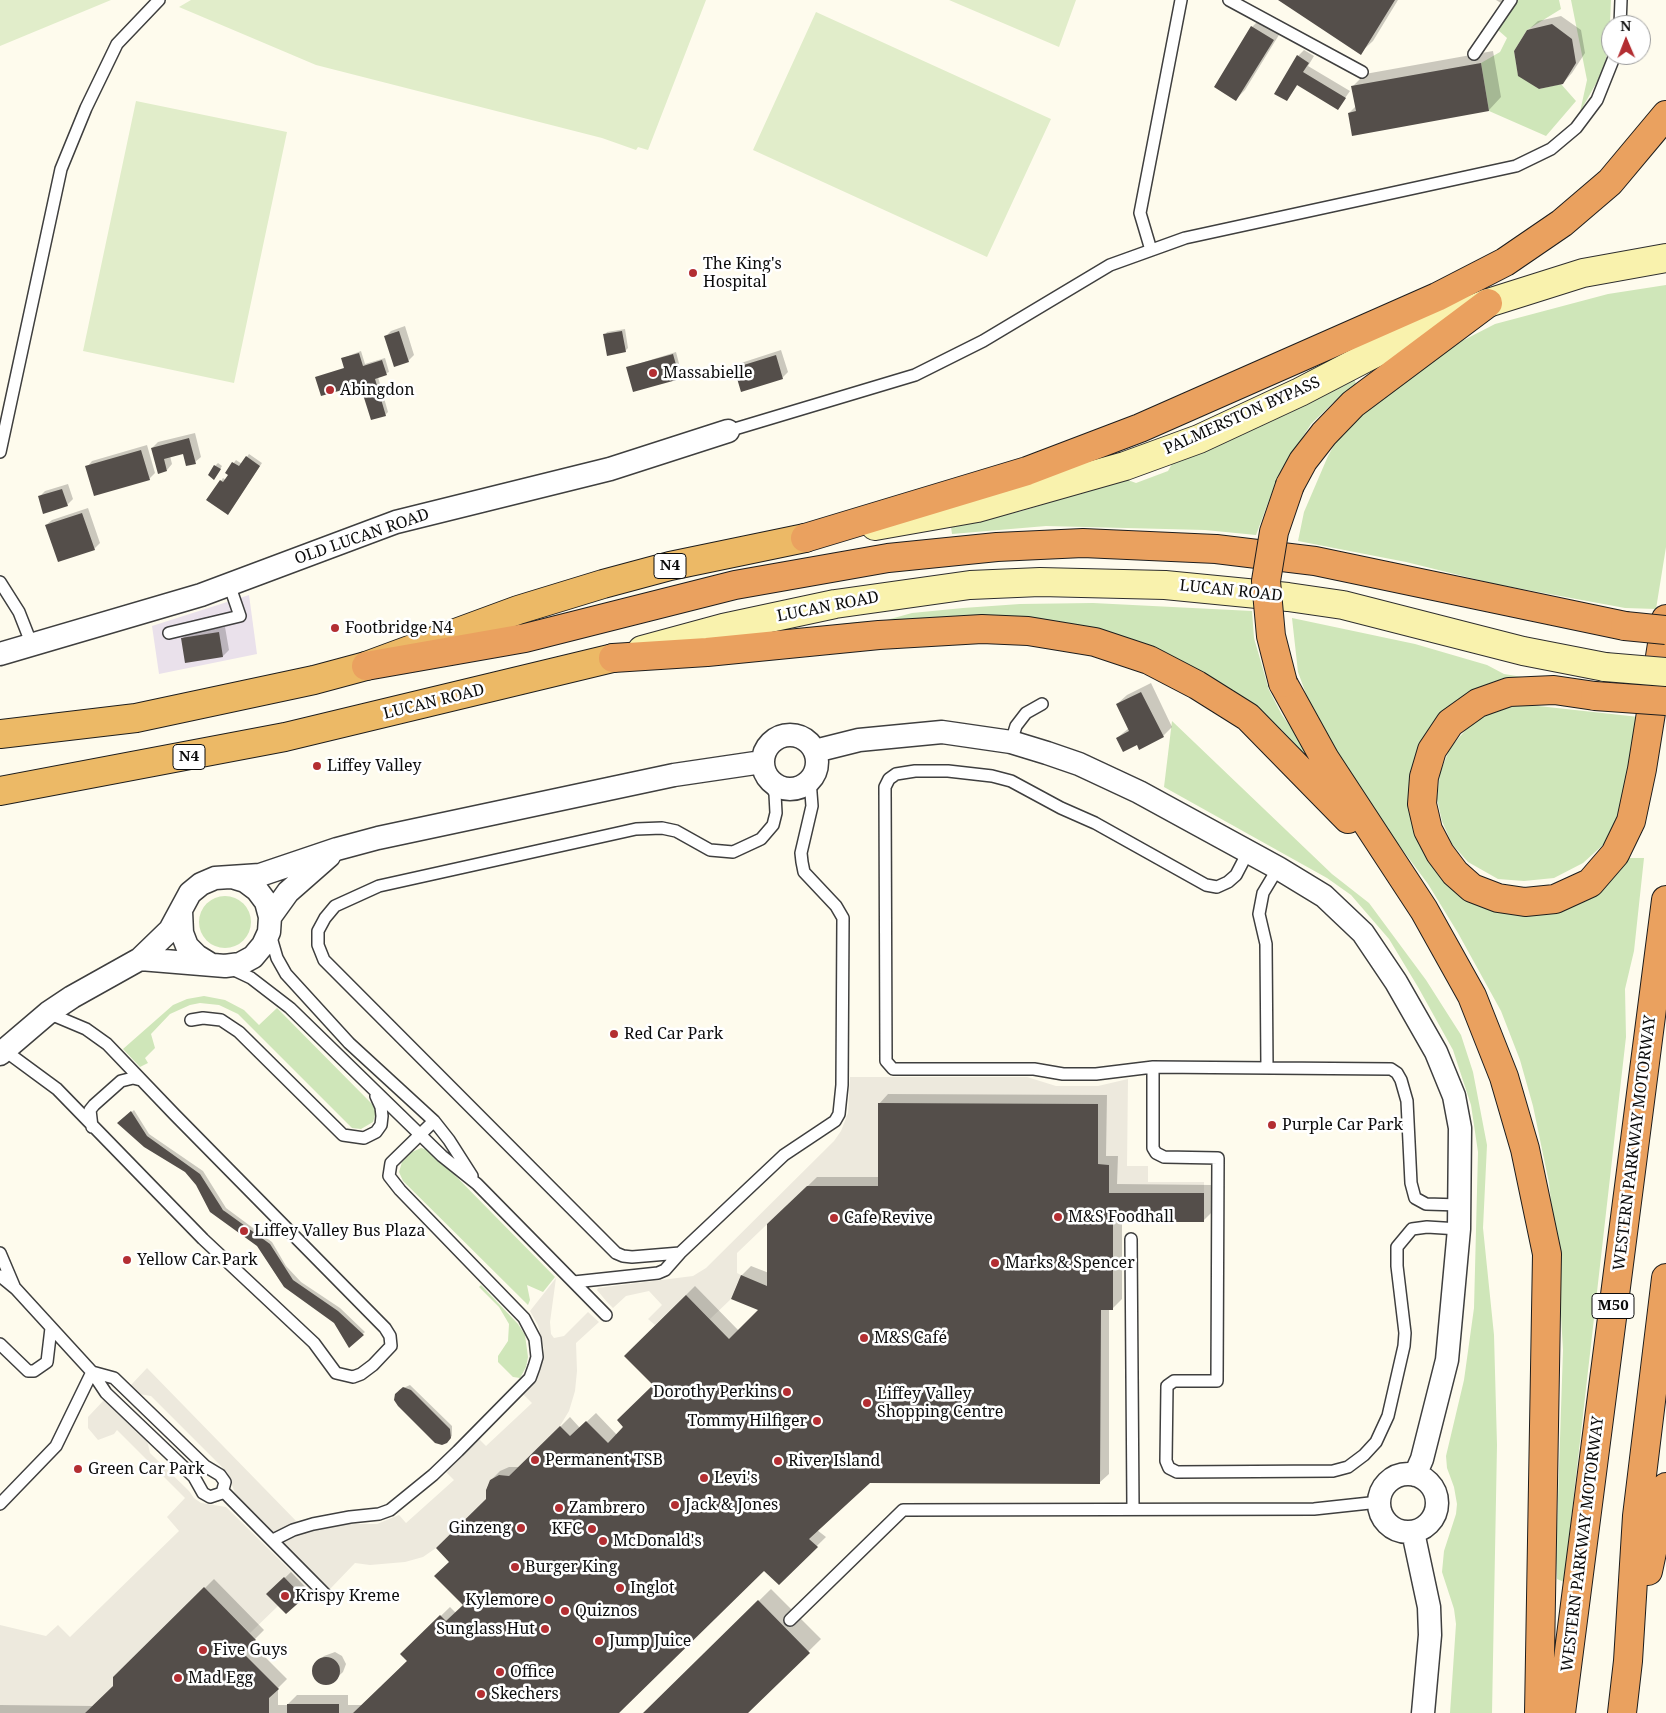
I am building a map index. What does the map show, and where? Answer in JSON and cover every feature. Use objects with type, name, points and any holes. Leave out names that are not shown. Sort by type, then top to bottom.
[{"type":"highway","points":[[805,538],[1036,468],[1140,428],[1437,296],[1505,262],[1562,223],[1610,182],[1666,115]]},
{"type":"highway","points":[[1488,302],[1353,404],[1324,434],[1303,461],[1290,485],[1274,532],[1266,581],[1271,636],[1283,683],[1325,759],[1424,910],[1472,996],[1504,1077],[1525,1149],[1547,1254],[1539,1713]]},
{"type":"highway","name":"N4","points":[[0,734],[170,711],[255,694],[366,666],[518,610],[603,584],[670,566],[805,538]]},
{"type":"highway","points":[[366,666],[525,638],[735,585],[888,558],[997,546],[1083,543],[1216,549],[1315,561],[1625,626],[1666,630]]},
{"type":"highway","points":[[1666,619],[1633,812],[1615,854],[1590,883],[1555,898],[1525,902],[1498,898],[1472,888],[1455,874],[1440,853],[1428,830],[1422,804],[1424,777],[1432,750],[1450,723],[1478,703],[1509,692],[1554,690],[1595,696],[1666,701]]},
{"type":"highway","points":[[613,658],[707,652],[880,635],[982,630],[1028,631],[1095,642],[1149,660],[1197,685],[1248,717],[1336,805],[1424,910]]},
{"type":"highway","name":"LUCAN ROAD","points":[[0,791],[285,737],[613,658]]},
{"type":"highway","name":"WESTERN PARKWAY MOTORWAY","points":[[1561,1713],[1666,900]]},
{"type":"highway","points":[[1622,1713],[1628,1661],[1638,1516],[1666,1278]]},
{"type":"highway","points":[[1628,1661],[1666,1487]]},
{"type":"main road","name":"PALMERSTON BYPASS","points":[[805,538],[976,508],[1125,466],[1199,438],[1300,392],[1402,339],[1488,302],[1583,273],[1666,258]]},
{"type":"main road","name":"LUCAN ROAD","points":[[613,658],[723,628],[835,604],[970,585],[1040,582],[1173,586],[1298,598],[1343,605],[1523,651],[1606,667],[1666,672]]},
{"type":"street","name":"OLD LUCAN ROAD","points":[[0,654],[229,584],[396,522],[610,469],[728,431]]},
{"type":"street","points":[[815,752],[860,740],[922,732],[951,733],[1011,742],[1079,764],[1278,868],[1324,896],[1363,933],[1422,1024],[1448,1080],[1458,1112],[1461,1145],[1459,1229],[1447,1360],[1422,1458],[1415,1475]]},
{"type":"street","points":[[784,736],[802,738],[815,752],[816,767],[810,780],[797,789],[781,788],[766,771],[769,745],[784,736]]},
{"type":"street","points":[[1,1054],[48,1013],[108,976],[140,959],[170,930],[190,893],[201,884],[215,878],[260,875],[337,849],[378,838],[674,775],[766,771]]},
{"type":"street","points":[[140,959],[217,965],[240,964],[253,957],[263,945],[270,924],[288,892],[337,849]]},
{"type":"street","points":[[230,877],[244,881],[257,890],[266,902],[270,924]]},
{"type":"street","points":[[181,911],[182,933],[188,946],[197,956],[217,965]]},
{"type":"street","points":[[1406,1474],[1415,1475],[1431,1486],[1437,1504],[1430,1522],[1423,1529],[1414,1532],[1404,1532],[1387,1523],[1382,1515],[1379,1502],[1383,1488],[1389,1482],[1406,1474]]},
{"type":"street","points":[[1414,1532],[1429,1607],[1430,1636],[1423,1713]]},
{"type":"lane","points":[[0,452],[61,169],[86,108],[117,44],[159,0]]},
{"type":"lane","points":[[1151,250],[1140,214],[1181,0]]},
{"type":"lane","points":[[1229,0],[1362,72]]},
{"type":"lane","points":[[1474,54],[1511,0]]},
{"type":"lane","points":[[1620,15],[1621,0]]},
{"type":"lane","points":[[728,431],[915,375],[983,341],[1110,266],[1186,238],[1516,166],[1551,149],[1576,128],[1597,100],[1611,65]]},
{"type":"lane","points":[[0,582],[19,612],[32,645]]},
{"type":"lane","points":[[168,633],[240,616],[229,584]]},
{"type":"lane","points":[[1011,742],[1016,726],[1026,713],[1042,704]]},
{"type":"lane","points":[[680,1252],[632,1257],[616,1253],[324,960],[318,945],[318,931],[325,918],[336,906],[379,886],[636,830],[662,828],[676,831],[710,850],[733,852],[761,839],[773,825],[776,813],[775,794],[766,771]]},
{"type":"lane","points":[[1248,852],[1228,882],[1218,887],[1206,885],[1096,823],[1061,808],[1011,781],[975,774],[915,771],[896,774],[889,779],[885,787],[885,1055],[889,1066],[893,1069],[1034,1069],[1063,1074],[1096,1074],[1153,1067],[1391,1069],[1397,1073],[1407,1101],[1411,1183],[1414,1198],[1426,1204],[1460,1205]]},
{"type":"lane","points":[[574,1282],[665,1270],[680,1252],[784,1155],[835,1121],[839,1114],[842,1085],[843,918],[836,906],[804,872],[801,853],[812,806],[810,780]]},
{"type":"lane","points":[[1266,1068],[1266,944],[1259,914],[1264,893],[1278,868]]},
{"type":"lane","points":[[270,924],[277,958],[286,974],[349,1043],[434,1121],[449,1140],[477,1184]]},
{"type":"lane","points":[[217,965],[250,978],[268,990],[442,1156],[477,1184],[606,1315]]},
{"type":"lane","points":[[1,1054],[50,1083],[203,1239],[314,1343],[336,1373],[353,1377],[361,1374],[373,1365],[390,1346],[390,1336],[385,1328],[141,1080],[114,1050],[92,1033],[48,1013]]},
{"type":"lane","points":[[191,1020],[204,1018],[221,1020],[239,1032],[343,1135],[354,1138],[368,1138],[381,1125],[381,1107],[372,1090]]},
{"type":"lane","points":[[1153,1067],[1153,1148],[1164,1157],[1218,1158],[1217,1381],[1174,1381],[1167,1386],[1166,1461],[1169,1468],[1177,1472],[1333,1471],[1348,1467],[1364,1455],[1376,1442],[1388,1416],[1404,1346],[1405,1333],[1397,1266],[1397,1247],[1412,1228],[1459,1229]]},
{"type":"lane","points":[[92,1127],[90,1110],[94,1105],[121,1081],[133,1078],[141,1080]]},
{"type":"lane","points":[[273,1540],[293,1530],[313,1524],[350,1516],[380,1514],[395,1506],[458,1451],[530,1378],[537,1357],[535,1339],[524,1318],[400,1190],[389,1176],[392,1163],[434,1121]]},
{"type":"lane","points":[[1131,1239],[1133,1508]]},
{"type":"lane","points":[[0,1254],[16,1289]]},
{"type":"lane","points":[[0,1276],[16,1289],[92,1372],[106,1393],[194,1476],[203,1493],[214,1497],[223,1491],[225,1482],[220,1475],[205,1466],[127,1389],[114,1378],[92,1372]]},
{"type":"lane","points":[[0,1344],[28,1371],[40,1369],[47,1362],[51,1328]]},
{"type":"lane","points":[[0,1504],[56,1446],[92,1372]]},
{"type":"lane","points":[[223,1491],[325,1594]]},
{"type":"lane","points":[[790,1620],[903,1510],[1314,1509],[1379,1502]]},
{"type":"shaded area","points":[[249,595],[257,654],[159,674],[152,626]]},
{"type":"shaded area","points":[[850,1077],[1027,1077],[1056,1086],[1098,1086],[1128,1079],[1127,1166],[1148,1166],[1148,1182],[1204,1182],[1204,1193],[1109,1193],[1109,1165],[1098,1164],[1098,1104],[878,1103],[878,1186],[807,1186],[737,1253],[737,1273],[741,1275],[731,1299],[710,1319],[686,1295],[655,1325],[648,1319],[662,1305],[649,1291],[626,1296],[613,1308],[607,1302],[597,1290],[598,1288],[693,1276],[706,1268],[834,1141],[841,1131],[848,1113]]},
{"type":"shaded area","points":[[556,1278],[550,1322],[551,1334],[554,1338],[564,1336],[588,1312],[599,1322],[576,1343],[577,1371],[575,1391],[569,1411],[560,1426],[509,1476],[499,1475],[490,1480],[486,1489],[486,1499],[436,1548],[423,1557],[405,1562],[370,1565],[355,1563],[330,1589],[283,1542],[295,1536],[339,1524],[377,1524],[399,1515],[406,1523],[454,1480],[445,1471],[478,1438],[486,1446],[532,1403],[523,1394],[540,1371],[544,1349],[538,1325],[530,1311]]},
{"type":"shaded area","points":[[147,1368],[300,1525],[272,1533],[235,1493],[227,1472],[151,1396],[139,1394],[131,1385]]},
{"type":"shaded area","points":[[104,1400],[142,1434],[148,1444],[150,1453],[194,1498],[201,1503],[226,1507],[317,1597],[311,1604],[304,1598],[278,1606],[250,1633],[204,1588],[113,1686],[85,1713],[0,1713],[0,1625],[46,1636],[58,1625],[70,1637],[179,1531],[167,1517],[185,1498],[117,1430],[114,1434],[98,1440],[88,1428],[88,1417]]},
{"type":"green space","points":[[0,0],[111,0],[0,46]]},
{"type":"green space","points":[[191,0],[706,0],[648,150],[638,147],[636,150],[602,138],[316,65],[179,7]]},
{"type":"green space","points":[[949,0],[1076,0],[1059,47]]},
{"type":"green space","points":[[1517,0],[1559,0],[1561,9],[1527,30],[1514,51],[1518,75],[1539,89],[1561,84],[1576,101],[1546,136],[1489,111],[1481,63],[1500,52],[1507,38],[1498,30]]},
{"type":"green space","points":[[1571,0],[1611,0],[1610,15],[1601,15],[1601,65],[1604,65],[1603,71],[1580,112],[1587,80]]},
{"type":"green space","points":[[816,12],[1051,119],[987,257],[753,150]]},
{"type":"green space","points":[[136,101],[287,132],[234,383],[83,351]]},
{"type":"green space","points":[[1666,285],[1666,547],[1656,609],[1625,608],[1495,584],[1406,562],[1298,541],[1304,512],[1328,456],[1341,433],[1392,388],[1462,341],[1495,324],[1608,294]]},
{"type":"green space","points":[[1354,378],[1356,384],[1341,395],[1311,424],[1278,476],[1256,535],[1205,530],[1046,526],[952,534],[951,527],[1022,511],[1125,479],[1136,483],[1168,471],[1173,462]]},
{"type":"green space","points":[[1093,603],[1252,611],[1254,638],[1269,690],[1282,715],[1308,751],[1303,753],[1281,729],[1235,694],[1181,661],[1118,637],[817,627],[883,621],[912,613],[963,608],[1020,604]]},
{"type":"green space","points":[[1292,618],[1415,644],[1487,665],[1504,674],[1541,680],[1502,685],[1414,767],[1457,889],[1599,890],[1620,871],[1628,858],[1644,858],[1634,951],[1625,989],[1626,1037],[1564,1582],[1557,1579],[1556,1558],[1563,1350],[1558,1264],[1549,1183],[1533,1106],[1520,1060],[1501,1011],[1458,933],[1428,884],[1348,777],[1318,727],[1298,672]]},
{"type":"green space","points":[[1520,704],[1639,717],[1621,813],[1604,844],[1583,863],[1554,878],[1524,881],[1498,879],[1468,862],[1452,844],[1442,821],[1437,799],[1440,773],[1450,748],[1470,725],[1489,713]]},
{"type":"green space","points":[[1172,721],[1332,874],[1369,903],[1426,980],[1461,1035],[1473,1072],[1487,1145],[1483,1228],[1494,1335],[1497,1445],[1492,1713],[1450,1713],[1456,1624],[1454,1609],[1442,1572],[1444,1551],[1456,1514],[1457,1504],[1454,1487],[1447,1468],[1446,1456],[1464,1380],[1474,1308],[1478,1152],[1471,1105],[1453,1050],[1418,987],[1389,939],[1351,895],[1327,878],[1164,787]]},
{"type":"green space","points":[[220,896],[230,896],[244,903],[251,917],[251,927],[244,941],[230,948],[220,948],[210,944],[203,937],[199,927],[199,917],[203,907],[210,900]]},
{"type":"green space","points":[[204,996],[225,1000],[244,1010],[259,1025],[277,1008],[372,1104],[376,1112],[373,1122],[361,1129],[352,1128],[238,1014],[219,1005],[200,1003],[190,1005],[170,1014],[151,1034],[155,1048],[145,1058],[148,1063],[140,1067],[123,1049],[173,1005],[187,999]]},
{"type":"green space","points":[[421,1148],[430,1150],[555,1277],[543,1292],[527,1285],[530,1300],[528,1305],[403,1181],[399,1172],[402,1162],[412,1152]]},
{"type":"green space","points":[[481,1285],[518,1324],[525,1335],[528,1357],[526,1367],[520,1378],[513,1377],[498,1362],[498,1356],[508,1341],[509,1324],[499,1307],[479,1287]]},
{"type":"building","points":[[1278,0],[1395,0],[1361,55]]},
{"type":"building","points":[[1552,24],[1572,39],[1576,63],[1563,84],[1539,89],[1518,76],[1514,51],[1527,30]]},
{"type":"building","points":[[1251,26],[1274,40],[1236,101],[1214,87]]},
{"type":"building","points":[[1297,55],[1309,63],[1303,72],[1346,98],[1338,110],[1297,85],[1287,101],[1274,94]]},
{"type":"building","points":[[1481,63],[1489,111],[1352,136],[1348,113],[1356,111],[1351,86]]},
{"type":"building","points":[[399,331],[409,362],[394,367],[384,336]]},
{"type":"building","points":[[622,331],[626,352],[607,356],[603,334]]},
{"type":"building","name":"Abingdon","points":[[359,353],[363,366],[382,360],[387,375],[375,379],[386,416],[371,420],[360,385],[321,396],[315,377],[344,368],[341,358]]},
{"type":"building","name":"Massabielle","points":[[673,354],[680,379],[633,392],[626,367]]},
{"type":"building","points":[[776,355],[783,379],[741,392],[734,368]]},
{"type":"building","points":[[189,438],[196,464],[186,466],[183,454],[164,459],[167,471],[158,474],[151,448]]},
{"type":"building","points":[[141,450],[150,480],[94,496],[85,466]]},
{"type":"building","points":[[246,456],[260,466],[228,515],[206,500],[220,480],[223,482],[228,475],[225,473],[232,462],[239,466]]},
{"type":"building","points":[[214,465],[221,469],[214,480],[208,475]]},
{"type":"building","points":[[62,489],[68,506],[43,514],[38,496]]},
{"type":"building","points":[[82,513],[95,550],[58,562],[45,525]]},
{"type":"building","points":[[219,632],[223,657],[185,663],[181,638]]},
{"type":"building","points":[[1141,692],[1164,737],[1139,750],[1137,745],[1123,752],[1116,738],[1129,731],[1116,704]]},
{"type":"building","name":"Liffey Valley Shopping Centre","points":[[878,1103],[1098,1104],[1098,1164],[1109,1165],[1109,1193],[1204,1193],[1204,1222],[1113,1222],[1113,1310],[1101,1310],[1100,1484],[870,1483],[809,1539],[818,1547],[779,1585],[764,1571],[619,1713],[353,1713],[407,1661],[400,1654],[440,1615],[446,1621],[463,1605],[434,1576],[449,1562],[436,1548],[486,1499],[486,1490],[490,1480],[499,1475],[509,1476],[560,1426],[570,1436],[586,1421],[608,1443],[623,1427],[617,1420],[653,1385],[624,1356],[686,1295],[729,1339],[758,1310],[731,1299],[741,1275],[767,1286],[767,1224],[807,1186],[878,1186]]},
{"type":"building","name":"Liffey Valley Bus Plaza","points":[[131,1111],[147,1136],[200,1174],[223,1210],[270,1244],[293,1280],[338,1311],[364,1335],[349,1348],[334,1323],[284,1287],[257,1246],[210,1212],[196,1185],[185,1172],[144,1147],[117,1123]]},
{"type":"building","points":[[403,1387],[411,1390],[450,1429],[451,1438],[447,1443],[442,1445],[435,1443],[398,1406],[394,1400],[395,1394]]},
{"type":"building","name":"Krispy Kreme","points":[[284,1577],[304,1598],[286,1614],[266,1594]]},
{"type":"building","points":[[204,1587],[256,1640],[243,1653],[279,1689],[269,1698],[269,1713],[85,1713],[113,1686],[113,1677]]},
{"type":"building","points":[[758,1600],[810,1653],[748,1713],[643,1713]]},
{"type":"building","points":[[326,1657],[336,1661],[340,1671],[336,1681],[326,1685],[316,1681],[312,1671],[316,1661]]},
{"type":"building","points":[[287,1704],[339,1704],[339,1713],[287,1713]]},
{"type":"place","name":"The King's Hospital","points":[[693,273]]},
{"type":"place","name":"Massabielle","points":[[653,373]]},
{"type":"place","name":"Abingdon","points":[[330,390]]},
{"type":"place","name":"Footbridge N4","points":[[335,628]]},
{"type":"place","name":"Liffey Valley","points":[[317,766]]},
{"type":"place","name":"Red Car Park","points":[[614,1034]]},
{"type":"place","name":"Purple Car Park","points":[[1272,1125]]},
{"type":"place","name":"M&S Foodhall","points":[[1058,1217]]},
{"type":"place","name":"Cafe Revive","points":[[834,1218]]},
{"type":"place","name":"Liffey Valley Bus Plaza","points":[[244,1231]]},
{"type":"place","name":"Yellow Car Park","points":[[127,1260]]},
{"type":"place","name":"Marks & Spencer","points":[[995,1263]]},
{"type":"place","name":"M&S Café","points":[[864,1338]]},
{"type":"place","name":"Dorothy Perkins","points":[[787,1392]]},
{"type":"place","name":"Liffey Valley Shopping Centre","points":[[867,1403]]},
{"type":"place","name":"Tommy Hilfiger","points":[[817,1421]]},
{"type":"place","name":"Permanent TSB","points":[[535,1460]]},
{"type":"place","name":"River Island","points":[[778,1461]]},
{"type":"place","name":"Green Car Park","points":[[78,1469]]},
{"type":"place","name":"Levi's","points":[[704,1478]]},
{"type":"place","name":"Jack & Jones","points":[[675,1505]]},
{"type":"place","name":"Zambrero","points":[[559,1508]]},
{"type":"place","name":"Ginzeng","points":[[521,1528]]},
{"type":"place","name":"KFC","points":[[592,1529]]},
{"type":"place","name":"McDonald's","points":[[603,1541]]},
{"type":"place","name":"Burger King","points":[[515,1567]]},
{"type":"place","name":"Inglot","points":[[620,1588]]},
{"type":"place","name":"Krispy Kreme","points":[[285,1596]]},
{"type":"place","name":"Kylemore","points":[[549,1600]]},
{"type":"place","name":"Quiznos","points":[[565,1611]]},
{"type":"place","name":"Sunglass Hut","points":[[545,1629]]},
{"type":"place","name":"Jump Juice","points":[[599,1641]]},
{"type":"place","name":"Five Guys","points":[[203,1650]]},
{"type":"place","name":"Office","points":[[500,1672]]},
{"type":"place","name":"Mad Egg","points":[[178,1678]]},
{"type":"place","name":"Skechers","points":[[481,1694]]}]
